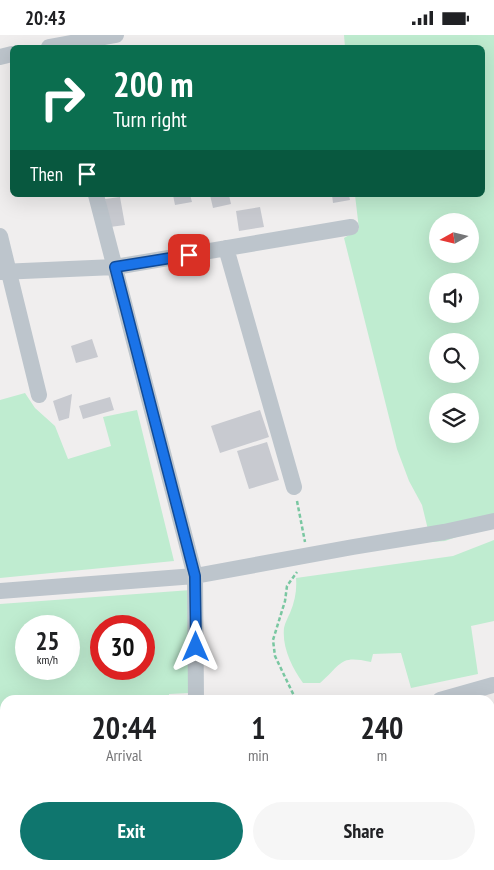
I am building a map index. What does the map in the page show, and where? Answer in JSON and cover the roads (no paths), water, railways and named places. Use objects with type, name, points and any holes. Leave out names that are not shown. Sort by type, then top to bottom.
[{"type":"street","points":[[55,44],[116,35]]},
{"type":"street","points":[[97,197],[195,576],[196,695]]},
{"type":"street","points":[[4,272],[115,267],[351,227]]},
{"type":"street","points":[[0,236],[4,272],[39,395]]},
{"type":"street","points":[[226,249],[294,487]]},
{"type":"street","points":[[0,591],[195,576],[444,532],[494,521]]},
{"type":"street","points":[[458,695],[493,685]]}]
